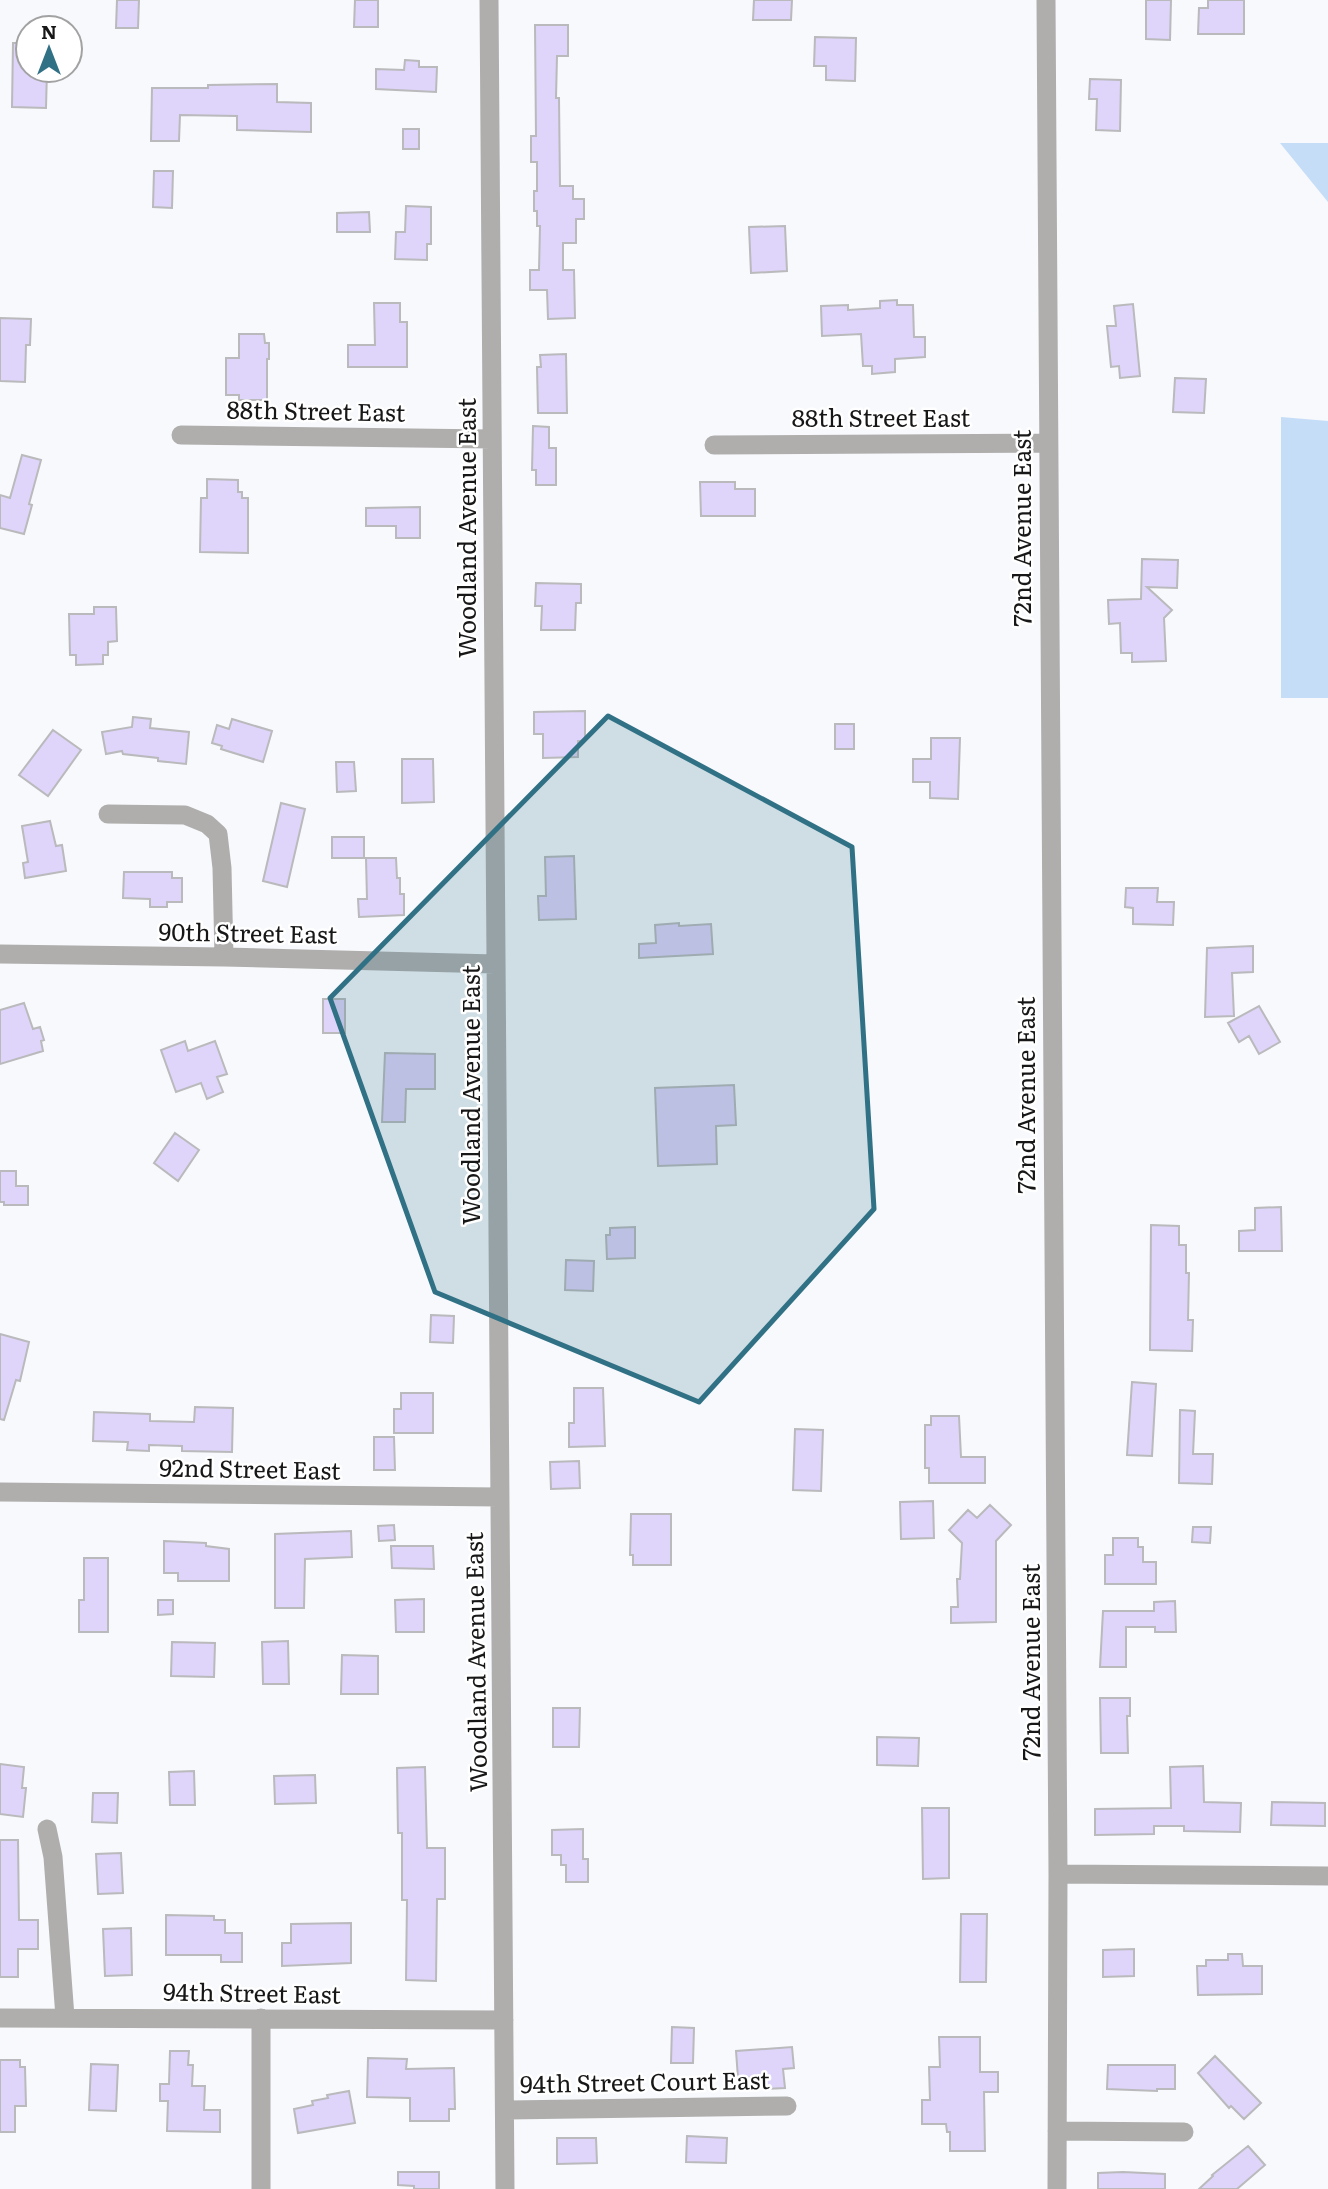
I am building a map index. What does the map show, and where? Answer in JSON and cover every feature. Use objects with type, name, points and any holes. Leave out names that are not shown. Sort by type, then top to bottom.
[{"type":"street","name":"Woodland Avenue East","points":[[489,0],[505,2189]]},
{"type":"street","name":"72nd Avenue East","points":[[1045,0],[1058,1874],[1057,2189]]},
{"type":"street","name":"88th Street East","points":[[181,435],[492,439]]},
{"type":"street","name":"88th Street East","points":[[714,444],[1047,443]]},
{"type":"street","points":[[108,814],[185,815],[207,824],[218,834],[222,868],[224,957]]},
{"type":"street","name":"90th Street East","points":[[0,954],[495,964]]},
{"type":"street","name":"92nd Street East","points":[[0,1492],[499,1497]]},
{"type":"street","points":[[47,1829],[53,1857],[65,2017]]},
{"type":"street","points":[[1058,1874],[1328,1876]]},
{"type":"street","name":"94th Street East","points":[[0,2018],[505,2020]]},
{"type":"street","points":[[261,2018],[261,2189]]},
{"type":"street","name":"94th Street Court East","points":[[505,2110],[787,2106]]},
{"type":"street","points":[[1057,2131],[1184,2132]]},
{"type":"highlighted area","points":[[608,716],[852,847],[874,1209],[699,1402],[435,1292],[330,998]]},
{"type":"shaded area","points":[[1280,143],[1328,143],[1328,202]]},
{"type":"shaded area","points":[[1281,417],[1328,421],[1328,698],[1281,698]]},
{"type":"building","points":[[117,0],[139,0],[138,28],[116,28]]},
{"type":"building","points":[[355,0],[378,0],[378,27],[354,27]]},
{"type":"building","points":[[754,0],[792,0],[791,20],[753,20]]},
{"type":"building","points":[[1146,0],[1171,0],[1170,40],[1146,39]]},
{"type":"building","points":[[1208,0],[1244,0],[1244,34],[1198,34],[1199,8],[1208,8]]},
{"type":"building","points":[[535,25],[568,25],[568,56],[557,56],[556,98],[559,98],[560,186],[573,186],[573,199],[584,199],[584,219],[576,219],[576,243],[563,243],[563,270],[574,270],[575,318],[548,319],[547,290],[530,290],[530,270],[539,270],[540,226],[537,226],[537,211],[534,211],[537,162],[531,162],[531,136],[536,136]]},
{"type":"building","points":[[815,37],[856,38],[855,81],[826,80],[826,66],[814,66]]},
{"type":"building","points":[[14,43],[14,84],[47,84],[46,108],[12,107]]},
{"type":"building","points":[[405,60],[419,61],[419,67],[437,67],[436,92],[376,89],[376,69],[404,70]]},
{"type":"building","points":[[1090,79],[1121,80],[1120,131],[1096,130],[1097,99],[1089,99]]},
{"type":"building","points":[[277,84],[277,102],[311,103],[311,132],[237,130],[237,116],[180,115],[179,141],[151,141],[152,88]]},
{"type":"building","points":[[403,129],[419,129],[419,149],[403,149]]},
{"type":"building","points":[[154,171],[173,171],[172,208],[153,207]]},
{"type":"building","points":[[406,206],[431,207],[431,244],[427,244],[427,260],[395,259],[396,232],[405,232]]},
{"type":"building","points":[[369,212],[370,232],[337,232],[337,213]]},
{"type":"building","points":[[785,226],[787,271],[751,273],[749,227]]},
{"type":"building","points":[[897,300],[897,305],[913,305],[914,337],[925,337],[925,357],[895,359],[895,372],[872,374],[872,366],[863,366],[861,334],[822,336],[821,306],[848,305],[848,310],[880,308],[880,301]]},
{"type":"building","points":[[374,303],[400,303],[400,322],[407,322],[407,367],[348,367],[348,345],[375,345]]},
{"type":"building","points":[[1133,304],[1140,376],[1120,378],[1119,366],[1111,367],[1107,326],[1116,326],[1114,306]]},
{"type":"building","points":[[0,318],[31,319],[30,345],[26,345],[25,382],[0,381]]},
{"type":"building","points":[[239,334],[264,334],[265,343],[269,343],[267,400],[239,400],[239,395],[226,395],[226,358],[239,358]]},
{"type":"building","points":[[566,354],[567,413],[538,413],[537,367],[541,367],[540,355]]},
{"type":"building","points":[[1175,378],[1206,379],[1204,413],[1173,412]]},
{"type":"building","points":[[533,426],[549,427],[549,448],[556,448],[556,485],[536,485],[536,470],[532,470]]},
{"type":"building","points":[[22,455],[41,460],[24,534],[0,528],[0,495],[10,498]]},
{"type":"building","points":[[207,479],[238,480],[238,492],[242,492],[242,498],[248,498],[248,553],[200,552],[201,498],[207,498]]},
{"type":"building","points":[[700,482],[735,482],[735,489],[755,489],[755,516],[701,516]]},
{"type":"building","points":[[420,507],[420,538],[396,538],[396,526],[366,526],[366,508]]},
{"type":"building","points":[[1142,559],[1178,560],[1177,588],[1147,587],[1172,610],[1164,618],[1166,661],[1132,662],[1132,653],[1121,653],[1120,623],[1109,624],[1108,600],[1141,599]]},
{"type":"building","points":[[536,583],[581,584],[581,603],[576,603],[575,630],[541,630],[542,606],[535,606]]},
{"type":"building","points":[[94,607],[116,607],[117,641],[108,642],[108,655],[103,655],[103,664],[76,665],[76,655],[70,655],[69,614],[94,614]]},
{"type":"building","points":[[585,711],[585,741],[578,741],[578,757],[543,758],[543,734],[534,734],[534,712]]},
{"type":"building","points":[[133,717],[151,719],[150,728],[189,732],[186,764],[123,754],[122,751],[106,754],[102,732],[132,727]]},
{"type":"building","points":[[232,719],[272,731],[263,762],[221,749],[222,746],[212,743],[217,725],[229,729]]},
{"type":"building","points":[[835,724],[854,724],[854,749],[835,749]]},
{"type":"building","points":[[53,730],[81,750],[48,796],[19,775]]},
{"type":"building","points":[[931,738],[960,738],[958,799],[930,798],[930,782],[913,782],[913,759],[931,759]]},
{"type":"building","points":[[402,759],[433,759],[434,802],[402,803]]},
{"type":"building","points":[[336,762],[354,762],[356,791],[337,792]]},
{"type":"building","points":[[281,803],[305,809],[287,887],[263,881]]},
{"type":"building","points":[[50,821],[56,846],[62,845],[66,871],[25,878],[23,863],[28,862],[22,826]]},
{"type":"building","points":[[332,837],[364,837],[364,858],[332,858]]},
{"type":"building","points":[[574,856],[576,919],[539,920],[538,896],[546,896],[545,857]]},
{"type":"building","points":[[366,858],[396,858],[400,894],[404,894],[404,915],[359,917],[358,899],[367,899]]},
{"type":"building","points":[[124,872],[172,872],[172,878],[182,878],[182,902],[167,902],[167,907],[150,907],[150,899],[123,898]]},
{"type":"building","points":[[1126,888],[1158,888],[1157,902],[1174,902],[1173,925],[1133,924],[1133,908],[1125,907]]},
{"type":"building","points":[[679,923],[679,926],[711,924],[713,954],[639,958],[639,944],[656,943],[655,925]]},
{"type":"building","points":[[1253,946],[1253,972],[1232,973],[1234,1016],[1205,1017],[1207,948]]},
{"type":"building","points":[[323,999],[345,999],[345,1033],[323,1033]]},
{"type":"building","points":[[24,1003],[33,1029],[40,1027],[44,1040],[41,1041],[43,1051],[0,1064],[0,1010]]},
{"type":"building","points":[[1259,1006],[1280,1042],[1259,1054],[1249,1036],[1239,1042],[1228,1023]]},
{"type":"building","points":[[185,1041],[188,1051],[215,1041],[227,1074],[217,1077],[223,1092],[207,1099],[201,1083],[176,1092],[161,1050]]},
{"type":"building","points":[[385,1053],[435,1054],[435,1089],[406,1089],[405,1122],[382,1122]]},
{"type":"building","points":[[734,1085],[736,1125],[716,1126],[717,1164],[658,1166],[655,1088]]},
{"type":"building","points":[[175,1133],[199,1150],[178,1181],[154,1163]]},
{"type":"building","points":[[0,1171],[16,1171],[16,1186],[28,1186],[28,1205],[4,1205],[4,1202],[0,1202]]},
{"type":"building","points":[[1281,1207],[1282,1251],[1239,1251],[1239,1231],[1255,1230],[1255,1208]]},
{"type":"building","points":[[1151,1225],[1179,1226],[1179,1245],[1186,1245],[1186,1273],[1189,1273],[1188,1320],[1193,1320],[1192,1351],[1150,1350]]},
{"type":"building","points":[[635,1227],[635,1258],[607,1259],[606,1235],[610,1235],[610,1228]]},
{"type":"building","points":[[566,1260],[594,1261],[593,1291],[565,1290]]},
{"type":"building","points":[[431,1315],[454,1316],[453,1343],[430,1342]]},
{"type":"building","points":[[0,1334],[29,1342],[20,1381],[16,1380],[4,1420],[0,1419]]},
{"type":"building","points":[[1132,1382],[1156,1384],[1152,1456],[1127,1455]]},
{"type":"building","points":[[574,1388],[603,1388],[605,1446],[569,1447],[569,1423],[574,1423]]},
{"type":"building","points":[[401,1393],[433,1393],[433,1433],[394,1433],[394,1409],[401,1409]]},
{"type":"building","points":[[195,1407],[233,1408],[232,1452],[182,1451],[182,1446],[149,1445],[149,1451],[127,1450],[128,1442],[93,1441],[94,1412],[150,1414],[150,1421],[194,1422]]},
{"type":"building","points":[[1180,1410],[1195,1411],[1193,1454],[1213,1454],[1212,1484],[1179,1483]]},
{"type":"building","points":[[931,1416],[959,1416],[961,1457],[985,1457],[985,1483],[929,1483],[929,1468],[925,1468],[925,1425],[931,1425]]},
{"type":"building","points":[[795,1429],[823,1430],[821,1491],[793,1490]]},
{"type":"building","points":[[374,1437],[394,1437],[395,1470],[374,1470]]},
{"type":"building","points":[[579,1461],[580,1488],[551,1489],[550,1462]]},
{"type":"building","points":[[933,1501],[934,1538],[901,1539],[900,1502]]},
{"type":"building","points":[[990,1505],[1011,1525],[996,1541],[996,1622],[951,1623],[951,1607],[958,1607],[957,1579],[960,1579],[962,1543],[949,1530],[968,1510],[977,1518]]},
{"type":"building","points":[[631,1514],[671,1514],[671,1565],[633,1565],[633,1555],[630,1555]]},
{"type":"building","points":[[394,1525],[395,1540],[379,1541],[378,1526]]},
{"type":"building","points":[[1193,1527],[1211,1527],[1210,1543],[1192,1542]]},
{"type":"building","points":[[351,1531],[352,1557],[305,1559],[304,1608],[275,1608],[275,1534]]},
{"type":"building","points":[[1113,1538],[1138,1538],[1138,1547],[1143,1547],[1143,1562],[1156,1562],[1156,1584],[1105,1584],[1105,1555],[1113,1555]]},
{"type":"building","points":[[164,1541],[206,1543],[206,1546],[229,1549],[229,1581],[178,1581],[178,1573],[164,1573]]},
{"type":"building","points":[[391,1546],[433,1546],[434,1569],[392,1568]]},
{"type":"building","points":[[84,1558],[108,1558],[108,1632],[79,1632],[79,1600],[84,1600]]},
{"type":"building","points":[[424,1599],[424,1632],[396,1632],[395,1600]]},
{"type":"building","points":[[158,1600],[173,1600],[173,1614],[158,1615]]},
{"type":"building","points":[[1175,1601],[1176,1632],[1155,1632],[1155,1627],[1126,1627],[1126,1667],[1100,1667],[1103,1611],[1154,1611],[1154,1602]]},
{"type":"building","points":[[288,1641],[289,1684],[263,1684],[262,1642]]},
{"type":"building","points":[[172,1642],[215,1643],[214,1677],[171,1676]]},
{"type":"building","points":[[342,1655],[378,1656],[378,1694],[341,1694]]},
{"type":"building","points":[[1100,1698],[1130,1698],[1130,1716],[1127,1716],[1128,1753],[1101,1753]]},
{"type":"building","points":[[553,1708],[580,1708],[579,1747],[553,1747]]},
{"type":"building","points":[[877,1737],[919,1738],[918,1766],[877,1765]]},
{"type":"building","points":[[0,1764],[24,1767],[22,1788],[26,1788],[23,1817],[0,1814]]},
{"type":"building","points":[[1203,1766],[1204,1802],[1241,1803],[1240,1832],[1184,1831],[1184,1826],[1154,1826],[1154,1834],[1095,1835],[1095,1809],[1171,1808],[1170,1767]]},
{"type":"building","points":[[425,1767],[427,1848],[445,1848],[445,1899],[437,1899],[436,1981],[406,1980],[407,1900],[402,1900],[402,1833],[398,1833],[397,1768]]},
{"type":"building","points":[[194,1771],[195,1805],[170,1805],[169,1772]]},
{"type":"building","points":[[315,1775],[316,1803],[275,1804],[274,1776]]},
{"type":"building","points":[[93,1793],[118,1793],[117,1823],[92,1822]]},
{"type":"building","points":[[1272,1802],[1325,1803],[1325,1826],[1271,1825]]},
{"type":"building","points":[[922,1808],[949,1808],[949,1878],[923,1879]]},
{"type":"building","points":[[583,1829],[583,1859],[588,1859],[588,1882],[566,1882],[566,1865],[561,1865],[561,1855],[552,1855],[552,1830]]},
{"type":"building","points":[[0,1840],[18,1840],[19,1920],[38,1920],[38,1949],[18,1949],[18,1977],[0,1977]]},
{"type":"building","points":[[121,1853],[123,1893],[98,1894],[96,1854]]},
{"type":"building","points":[[961,1914],[987,1914],[986,1982],[960,1982]]},
{"type":"building","points":[[166,1915],[214,1916],[214,1920],[225,1920],[225,1933],[242,1933],[242,1962],[221,1962],[221,1955],[166,1955]]},
{"type":"building","points":[[351,1923],[351,1963],[282,1966],[282,1943],[291,1943],[291,1924]]},
{"type":"building","points":[[131,1928],[132,1975],[105,1976],[103,1929]]},
{"type":"building","points":[[1134,1949],[1134,1976],[1103,1977],[1103,1950]]},
{"type":"building","points":[[1228,1954],[1242,1954],[1243,1966],[1262,1966],[1262,1994],[1198,1995],[1197,1966],[1206,1966],[1206,1960],[1228,1960]]},
{"type":"building","points":[[672,2027],[694,2028],[693,2063],[671,2063]]},
{"type":"building","points":[[939,2037],[980,2037],[980,2072],[998,2072],[998,2092],[984,2092],[985,2151],[950,2151],[950,2132],[947,2132],[946,2124],[922,2124],[922,2100],[930,2100],[929,2067],[940,2067]]},
{"type":"building","points":[[792,2047],[794,2068],[783,2069],[785,2088],[765,2089],[764,2077],[738,2078],[736,2051]]},
{"type":"building","points":[[170,2051],[189,2051],[188,2065],[193,2065],[192,2086],[205,2086],[204,2110],[220,2110],[220,2132],[167,2131],[168,2101],[160,2101],[160,2084],[169,2084]]},
{"type":"building","points":[[1215,2056],[1261,2103],[1244,2119],[1231,2106],[1229,2108],[1198,2073]]},
{"type":"building","points":[[368,2058],[407,2059],[406,2069],[454,2068],[455,2109],[449,2109],[449,2121],[410,2121],[410,2098],[367,2097]]},
{"type":"building","points":[[0,2060],[20,2060],[20,2067],[25,2067],[26,2106],[15,2106],[15,2132],[0,2132]]},
{"type":"building","points":[[91,2064],[118,2065],[116,2111],[89,2110]]},
{"type":"building","points":[[1108,2065],[1175,2065],[1175,2089],[1107,2089]]},
{"type":"building","points":[[349,2091],[355,2123],[298,2133],[294,2109],[313,2105],[312,2101],[328,2098],[327,2095]]},
{"type":"building","points":[[687,2136],[727,2138],[726,2163],[686,2162]]},
{"type":"building","points":[[557,2138],[596,2138],[597,2163],[557,2164]]},
{"type":"building","points":[[1248,2146],[1265,2165],[1237,2189],[1199,2189],[1212,2175]]},
{"type":"building","points":[[398,2172],[439,2172],[439,2189],[414,2189],[414,2186],[398,2185]]},
{"type":"building","points":[[1098,2173],[1165,2174],[1165,2189],[1098,2189]]}]
